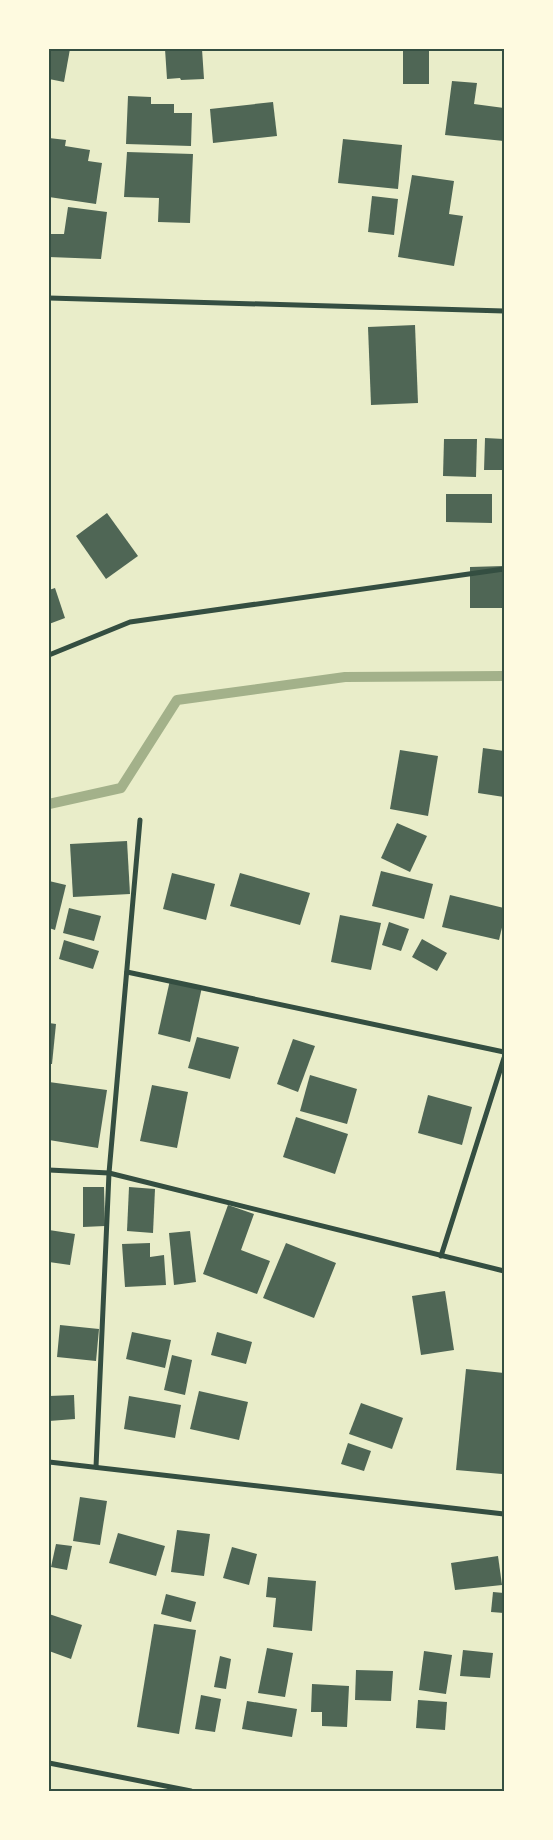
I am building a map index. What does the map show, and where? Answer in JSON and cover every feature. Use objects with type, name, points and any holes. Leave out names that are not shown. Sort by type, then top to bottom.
[{"type":"street","points":[[49,298],[504,311]]},
{"type":"street","points":[[49,655],[130,622],[504,569]]},
{"type":"street","points":[[96,1467],[110,1173],[140,820]]},
{"type":"street","points":[[127,972],[504,1052]]},
{"type":"street","points":[[441,1256],[504,1058]]},
{"type":"street","points":[[49,1170],[110,1173],[504,1271]]},
{"type":"street","points":[[49,1462],[504,1514]]},
{"type":"street","points":[[49,1763],[191,1791]]},
{"type":"building","points":[[49,49],[70,49],[64,82],[49,79]]},
{"type":"building","points":[[165,49],[202,49],[204,79],[167,79]]},
{"type":"building","points":[[403,50],[429,50],[429,84],[403,84]]},
{"type":"building","points":[[452,81],[477,83],[474,104],[504,108],[504,141],[445,135]]},
{"type":"building","points":[[128,96],[151,97],[151,104],[174,104],[174,113],[192,113],[191,146],[126,144]]},
{"type":"building","points":[[273,102],[277,136],[213,143],[210,109]]},
{"type":"building","points":[[49,138],[66,140],[65,146],[90,150],[88,161],[102,163],[96,204],[49,197]]},
{"type":"building","points":[[343,139],[402,145],[398,189],[338,183]]},
{"type":"building","points":[[127,152],[193,154],[190,223],[158,222],[159,198],[124,197]]},
{"type":"building","points":[[412,175],[454,181],[449,214],[463,216],[454,266],[398,257]]},
{"type":"building","points":[[372,196],[398,199],[394,235],[368,232]]},
{"type":"building","points":[[68,207],[107,212],[101,259],[49,257],[49,234],[64,234]]},
{"type":"building","points":[[415,325],[418,403],[371,405],[368,327]]},
{"type":"building","points":[[485,438],[504,439],[504,470],[484,470]]},
{"type":"building","points":[[444,439],[477,439],[476,477],[443,476]]},
{"type":"building","points":[[446,494],[492,494],[492,523],[446,522]]},
{"type":"building","points":[[107,513],[138,556],[106,579],[76,536]]},
{"type":"building","points":[[504,566],[504,608],[470,608],[470,567]]},
{"type":"building","points":[[55,588],[65,618],[49,624],[49,590]]},
{"type":"building","points":[[483,748],[504,751],[504,797],[478,793]]},
{"type":"building","points":[[400,750],[438,756],[428,816],[390,809]]},
{"type":"building","points":[[397,823],[427,836],[410,872],[381,858]]},
{"type":"building","points":[[127,841],[130,894],[73,897],[70,844]]},
{"type":"building","points":[[381,871],[433,884],[424,919],[372,906]]},
{"type":"building","points":[[172,873],[215,884],[206,920],[163,909]]},
{"type":"building","points":[[240,873],[310,893],[300,925],[230,906]]},
{"type":"building","points":[[49,881],[66,885],[55,930],[49,928]]},
{"type":"building","points":[[450,895],[504,908],[504,919],[499,940],[442,927]]},
{"type":"building","points":[[69,908],[101,916],[94,941],[63,933]]},
{"type":"building","points":[[340,915],[381,923],[371,970],[331,962]]},
{"type":"building","points":[[389,922],[409,929],[401,951],[382,945]]},
{"type":"building","points":[[422,939],[447,953],[437,971],[412,957]]},
{"type":"building","points":[[64,940],[99,951],[93,969],[59,959]]},
{"type":"building","points":[[170,980],[202,987],[190,1042],[158,1034]]},
{"type":"building","points":[[49,1023],[56,1024],[52,1064],[49,1064]]},
{"type":"building","points":[[197,1037],[239,1047],[230,1079],[188,1068]]},
{"type":"building","points":[[293,1039],[315,1046],[298,1092],[277,1084]]},
{"type":"building","points":[[310,1075],[357,1089],[347,1124],[300,1111]]},
{"type":"building","points":[[49,1082],[107,1090],[98,1148],[49,1140]]},
{"type":"building","points":[[152,1085],[188,1092],[177,1148],[140,1141]]},
{"type":"building","points":[[428,1095],[472,1107],[462,1145],[418,1133]]},
{"type":"building","points":[[296,1117],[348,1134],[335,1174],[283,1157]]},
{"type":"building","points":[[83,1187],[104,1187],[105,1226],[83,1227]]},
{"type":"building","points":[[129,1187],[155,1189],[153,1233],[127,1231]]},
{"type":"building","points":[[228,1205],[254,1214],[241,1250],[270,1261],[257,1294],[203,1274]]},
{"type":"building","points":[[49,1230],[75,1234],[70,1265],[49,1262]]},
{"type":"building","points":[[190,1231],[196,1282],[174,1285],[169,1233]]},
{"type":"building","points":[[150,1243],[150,1257],[164,1255],[166,1285],[125,1287],[122,1244]]},
{"type":"building","points":[[286,1243],[336,1263],[314,1318],[263,1298]]},
{"type":"building","points":[[445,1291],[454,1350],[421,1355],[412,1296]]},
{"type":"building","points":[[60,1325],[99,1329],[96,1361],[57,1357]]},
{"type":"building","points":[[132,1332],[171,1340],[165,1368],[126,1359]]},
{"type":"building","points":[[217,1332],[252,1342],[246,1364],[211,1355]]},
{"type":"building","points":[[172,1355],[192,1360],[185,1395],[164,1390]]},
{"type":"building","points":[[466,1369],[504,1373],[504,1451],[502,1474],[456,1470]]},
{"type":"building","points":[[199,1391],[248,1402],[239,1440],[190,1429]]},
{"type":"building","points":[[74,1395],[75,1419],[49,1421],[49,1396]]},
{"type":"building","points":[[129,1396],[181,1405],[175,1438],[124,1429]]},
{"type":"building","points":[[361,1403],[403,1418],[392,1449],[349,1434]]},
{"type":"building","points":[[348,1443],[371,1451],[364,1471],[341,1464]]},
{"type":"building","points":[[80,1497],[107,1501],[100,1545],[73,1541]]},
{"type":"building","points":[[177,1530],[210,1534],[204,1576],[171,1572]]},
{"type":"building","points":[[118,1533],[165,1546],[156,1576],[109,1563]]},
{"type":"building","points":[[56,1544],[72,1546],[67,1570],[51,1567]]},
{"type":"building","points":[[232,1547],[257,1554],[249,1585],[223,1578]]},
{"type":"building","points":[[498,1556],[502,1585],[455,1590],[451,1563]]},
{"type":"building","points":[[268,1577],[316,1581],[312,1631],[273,1627],[276,1598],[266,1597]]},
{"type":"building","points":[[493,1592],[504,1593],[504,1613],[491,1612]]},
{"type":"building","points":[[166,1594],[196,1602],[191,1622],[161,1614]]},
{"type":"building","points":[[49,1614],[82,1625],[71,1659],[49,1651]]},
{"type":"building","points":[[154,1624],[196,1630],[179,1734],[137,1727]]},
{"type":"building","points":[[267,1648],[293,1653],[285,1697],[258,1693]]},
{"type":"building","points":[[463,1650],[493,1653],[490,1678],[460,1676]]},
{"type":"building","points":[[424,1651],[452,1655],[446,1694],[419,1690]]},
{"type":"building","points":[[220,1656],[231,1659],[226,1689],[214,1687]]},
{"type":"building","points":[[356,1670],[393,1671],[391,1701],[355,1700]]},
{"type":"building","points":[[312,1684],[349,1686],[347,1727],[322,1726],[322,1712],[311,1712]]},
{"type":"building","points":[[201,1695],[221,1699],[215,1732],[195,1729]]},
{"type":"building","points":[[418,1700],[447,1702],[445,1730],[416,1728]]},
{"type":"building","points":[[247,1701],[297,1709],[292,1737],[242,1729]]},
{"type":"waterway","points":[[49,804],[121,788],[177,700],[345,677],[504,676]]}]
